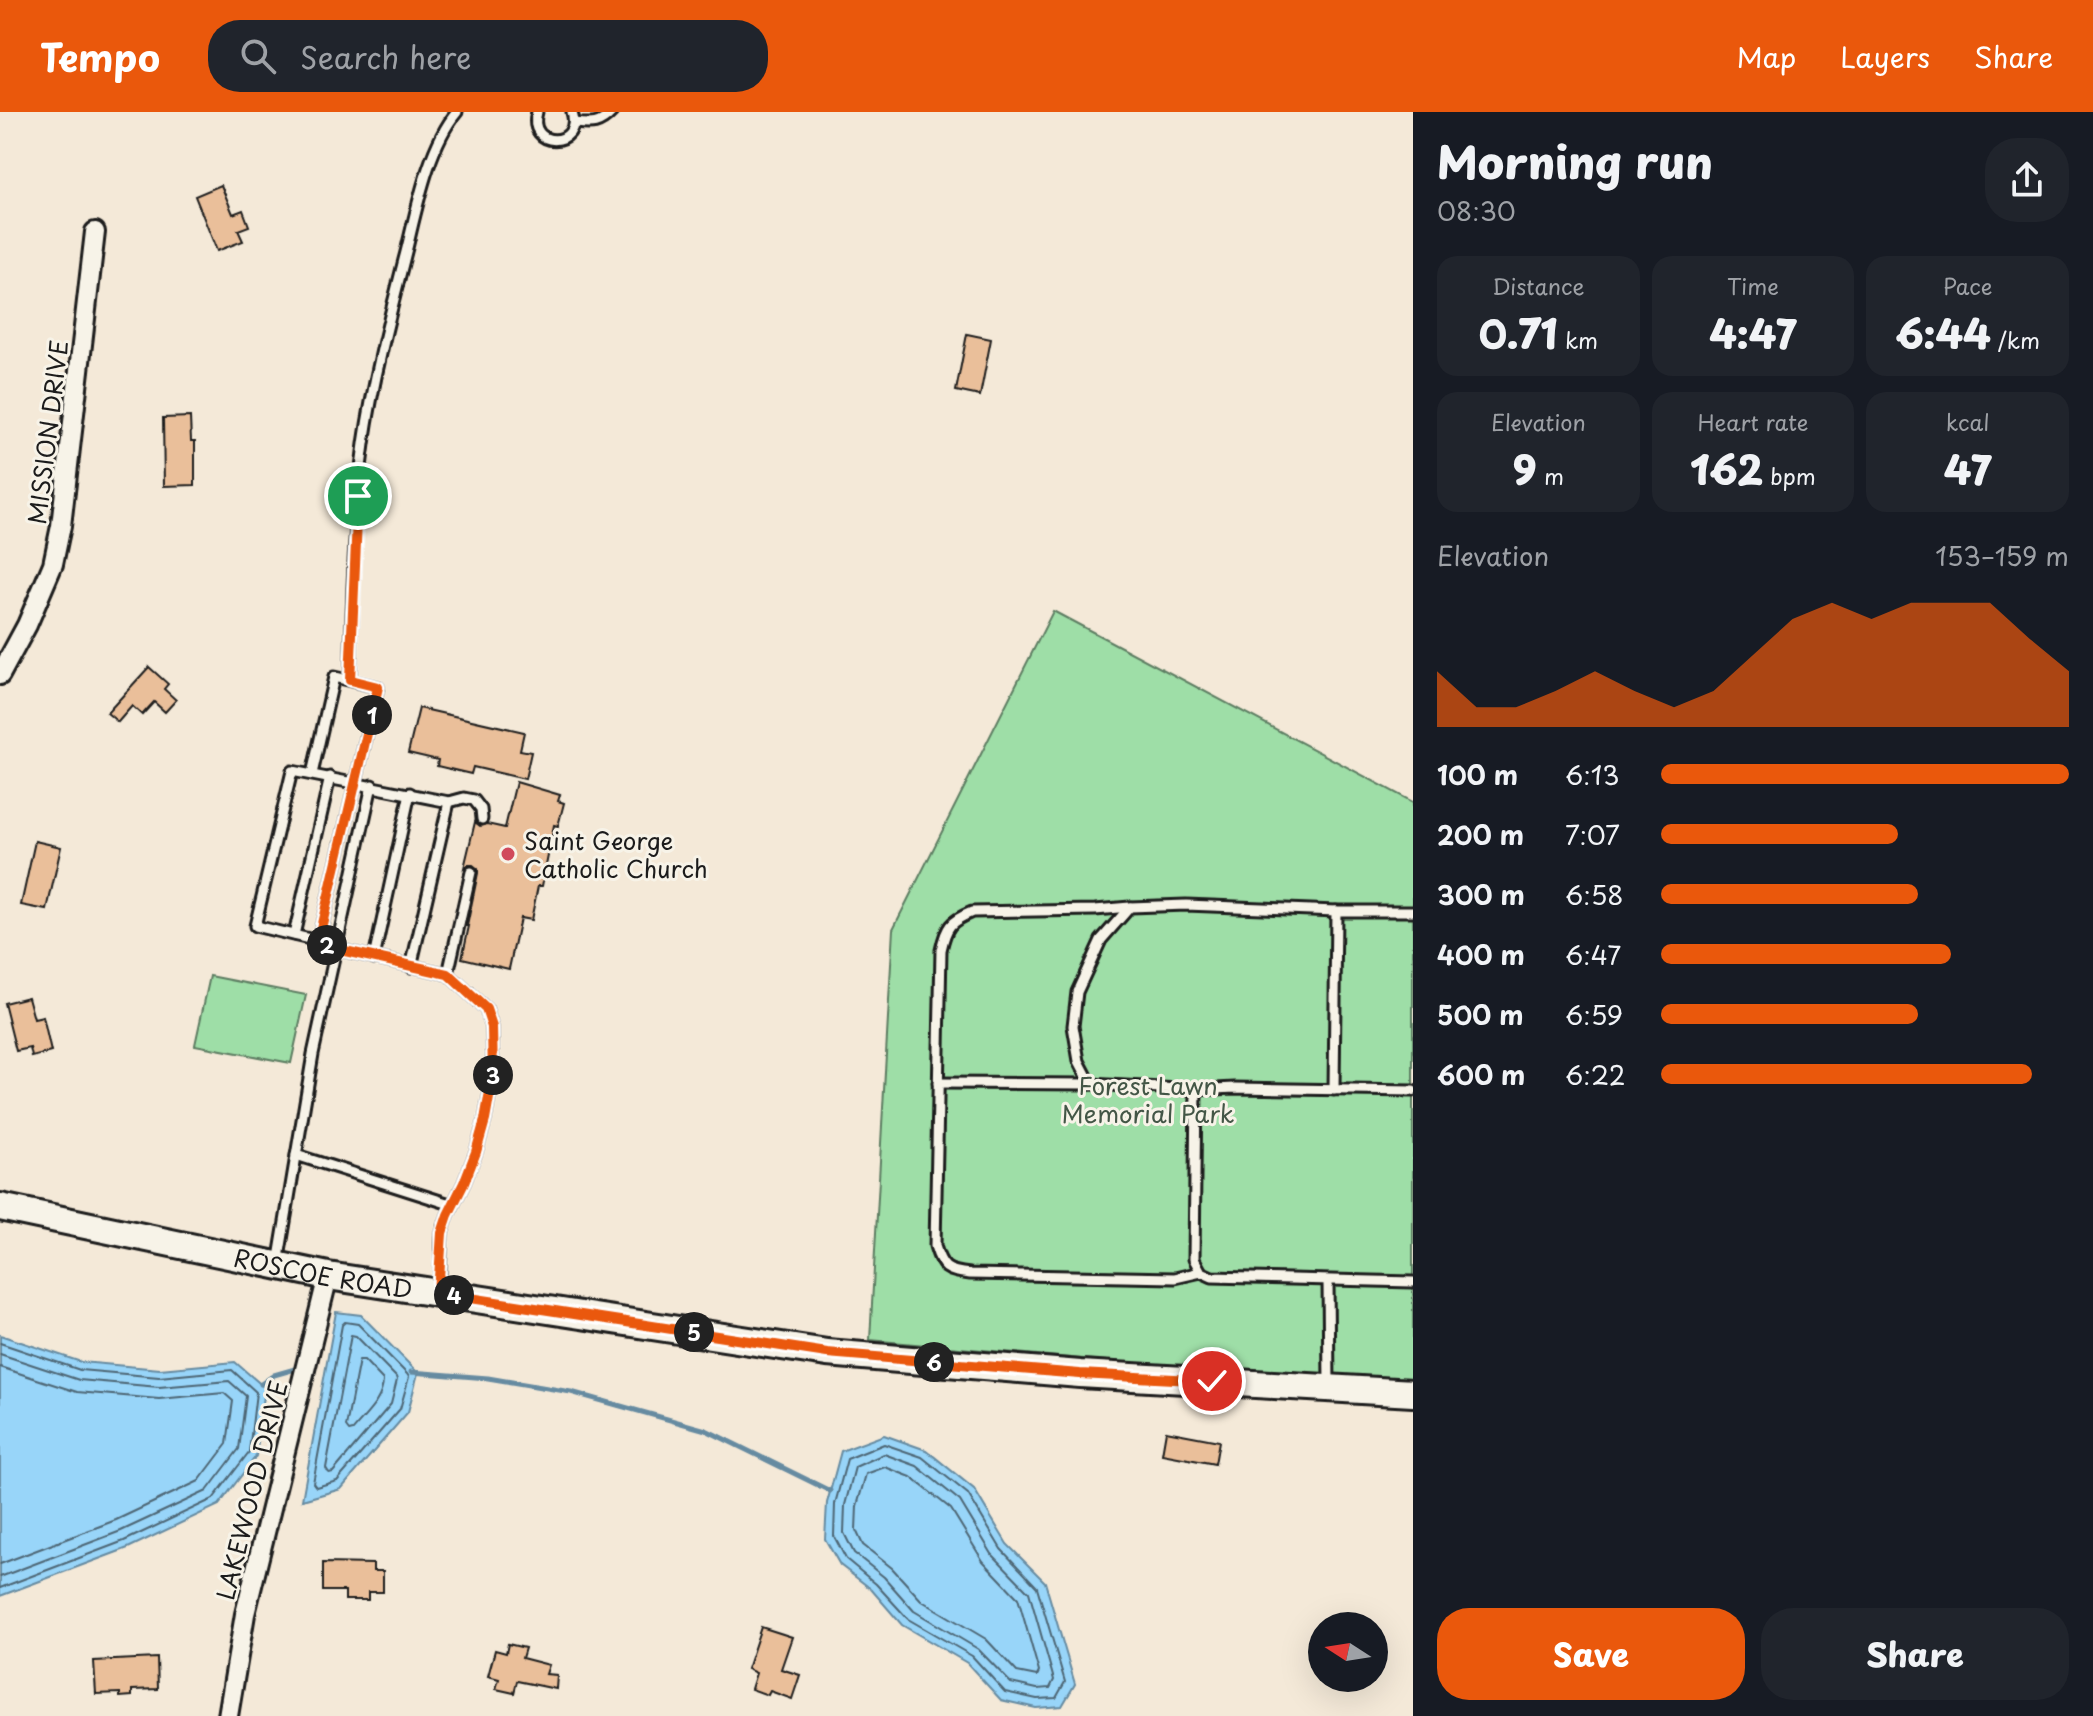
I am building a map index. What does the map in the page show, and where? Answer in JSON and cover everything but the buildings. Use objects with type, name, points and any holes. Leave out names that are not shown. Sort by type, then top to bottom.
[{"type":"main road","name":"ROSCOE ROAD","points":[[0,1207],[328,1276],[827,1353],[1094,1375],[1413,1393]]},
{"type":"street","name":"MISSION DRIVE","points":[[0,675],[27,625],[53,564],[59,539],[95,232]]},
{"type":"street","name":"LAKEWOOD DRIVE","points":[[228,1716],[245,1614],[328,1276]]},
{"type":"lane","points":[[350,680],[358,496],[364,441],[422,187],[439,144],[457,112]]},
{"type":"lane","points":[[534,113],[539,133],[551,140],[564,138],[572,129],[573,117],[591,125],[603,121],[612,112]]},
{"type":"lane","points":[[312,774],[334,677],[378,687],[318,941]]},
{"type":"lane","points":[[438,1293],[442,1233],[472,1162],[485,1120],[493,1075],[492,1027],[486,1009],[448,974],[336,949],[318,941],[255,926],[292,771],[449,802],[464,798],[474,800],[481,809],[482,819]]},
{"type":"lane","points":[[294,935],[330,777]]},
{"type":"lane","points":[[278,1265],[313,1054],[372,785]]},
{"type":"lane","points":[[374,958],[410,793]]},
{"type":"lane","points":[[411,967],[449,802]]},
{"type":"lane","points":[[448,974],[471,872]]},
{"type":"lane","points":[[1201,1272],[1175,1278],[970,1274],[950,1271],[940,1263],[935,1246],[941,950],[945,932],[956,918],[972,912],[1186,905],[1413,911]]},
{"type":"lane","points":[[1091,1084],[1079,1061],[1073,1026],[1077,992],[1101,940],[1130,907]]},
{"type":"lane","points":[[1334,1090],[1336,911]]},
{"type":"lane","points":[[938,1083],[1091,1084],[1196,1090],[1413,1091]]},
{"type":"lane","points":[[1196,1090],[1194,1259],[1201,1272],[1212,1277],[1413,1282]]},
{"type":"lane","points":[[296,1155],[453,1205]]},
{"type":"lane","points":[[1328,1281],[1329,1388]]},
{"type":"green space","name":"Forest Lawn Memorial Park","points":[[1053,611],[1413,802],[1413,1384],[870,1340],[893,929]]},
{"type":"green space","points":[[210,976],[306,995],[291,1063],[195,1045]]},
{"type":"water","points":[[336,1312],[361,1315],[418,1373],[408,1412],[341,1489],[302,1500]]},
{"type":"water","points":[[0,1335],[81,1362],[160,1369],[235,1362],[265,1388],[256,1456],[219,1505],[128,1548],[0,1596]]},
{"type":"water","points":[[884,1435],[926,1450],[974,1489],[1007,1544],[1045,1582],[1075,1684],[1062,1706],[1036,1708],[1001,1700],[967,1663],[902,1625],[871,1589],[840,1565],[825,1539],[827,1503],[841,1451]]},
{"type":"waterway","points":[[261,1384],[274,1375],[302,1367]]},
{"type":"waterway","points":[[411,1372],[488,1378],[571,1392],[706,1430],[830,1491]]},
{"type":"place","name":"Saint George Catholic Church","points":[[508,854]]},
{"type":"route","points":[[358,496],[350,680],[378,687],[318,941],[336,949],[448,974],[486,1009],[492,1027],[493,1075],[476,1152],[442,1233],[438,1293],[827,1353],[1080,1374],[1212,1381]]}]
